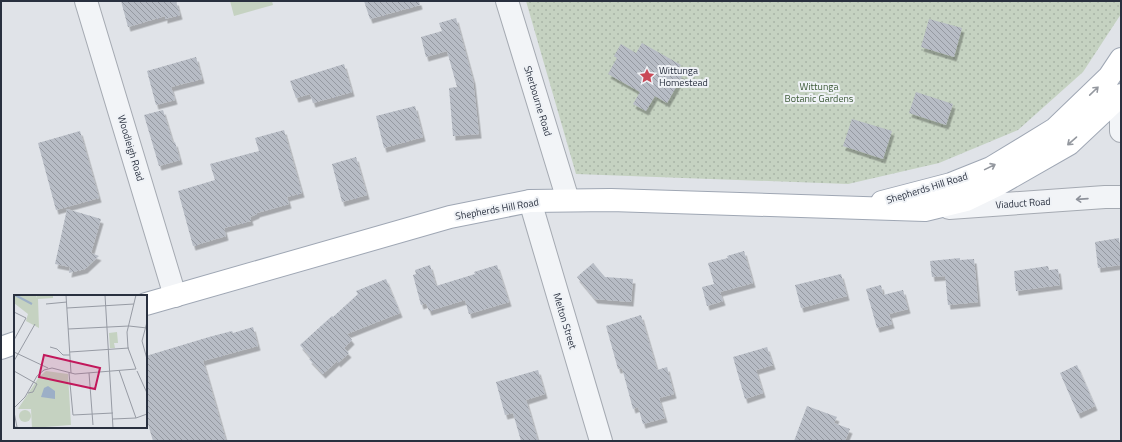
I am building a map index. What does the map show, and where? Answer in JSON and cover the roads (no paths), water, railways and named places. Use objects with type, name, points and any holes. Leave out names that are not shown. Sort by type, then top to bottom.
[{"type":"main road","name":"Shepherds Hill Road","points":[[859,208],[951,184],[991,168],[1055,129],[1109,77],[1121,59]]},
{"type":"main road","name":"Shepherds Hill Road","points":[[147,304],[450,217],[530,201],[611,200],[925,210],[966,200],[999,184],[1063,148],[1121,95]]},
{"type":"main road","points":[[1,348],[14,343]]},
{"type":"street","name":"Woodleigh Road","points":[[86,1],[175,296]]},
{"type":"street","name":"Sherbourne Road","points":[[507,1],[568,200]]},
{"type":"street","points":[[1121,120],[1121,132]]},
{"type":"street","name":"Viaduct Road","points":[[925,210],[1121,197]]},
{"type":"street","name":"Melton Street","points":[[530,201],[601,441]]},
{"type":"place","name":"Wittunga Homestead","points":[[647,76]]},
{"type":"park label","name":"Wittunga Botanic Gardens","points":[[819,92]]}]
